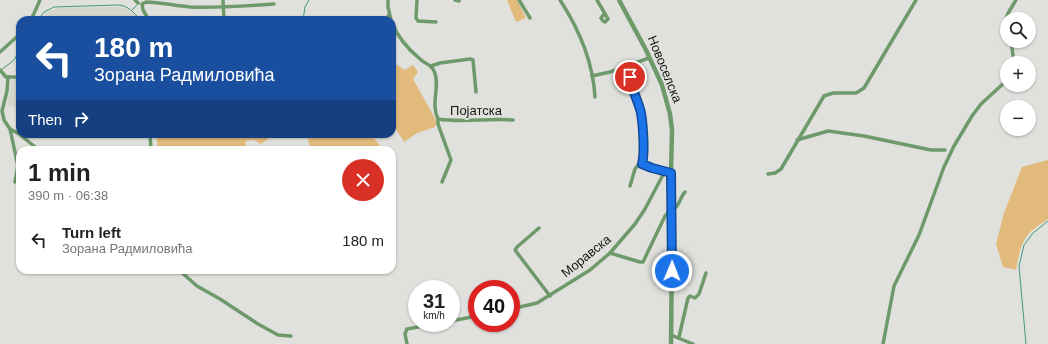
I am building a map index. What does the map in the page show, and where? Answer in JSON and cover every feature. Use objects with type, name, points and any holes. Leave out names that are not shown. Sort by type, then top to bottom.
[{"type":"street","points":[[33,16],[40,0]]},
{"type":"street","points":[[223,0],[224,16]]},
{"type":"street","points":[[388,0],[389,15]]},
{"type":"street","points":[[417,0],[416,18],[418,21],[436,22]]},
{"type":"street","points":[[520,0],[530,18]]},
{"type":"street","points":[[560,0],[586,51],[590,64],[595,97]]},
{"type":"street","points":[[597,0],[604,14]]},
{"type":"street","name":"Новоселска","points":[[619,0],[639,36],[662,85],[670,114],[672,130],[671,344]]},
{"type":"street","points":[[768,174],[775,173],[781,169],[824,96],[833,93],[856,94],[864,88],[916,0]]},
{"type":"street","points":[[1009,12],[1016,0]]},
{"type":"street","points":[[146,16],[140,3],[148,1],[174,6],[223,7],[274,4]]},
{"type":"street","points":[[396,33],[406,47],[421,60],[431,66],[440,63],[470,59],[473,60],[476,92]]},
{"type":"street","points":[[0,52],[16,38]]},
{"type":"street","points":[[592,76],[649,58]]},
{"type":"street","name":"Појатска","points":[[431,66],[435,73],[436,79],[434,108],[451,160],[442,182]]},
{"type":"street","points":[[627,66],[631,87],[641,115],[643,144],[642,164]]},
{"type":"street","points":[[1,71],[8,77],[15,77]]},
{"type":"street","points":[[8,77],[7,91],[2,111],[4,120],[10,129],[16,157]]},
{"type":"street","points":[[883,344],[894,286],[919,235],[944,167],[972,116],[981,104],[1000,87]]},
{"type":"street","name":"Појатска","points":[[438,119],[448,121],[499,119],[514,120]]},
{"type":"street","points":[[10,129],[16,132]]},
{"type":"street","points":[[797,140],[828,131],[864,136],[931,150],[945,150]]},
{"type":"street","points":[[24,138],[34,146]]},
{"type":"street","points":[[630,186],[637,166],[642,164],[671,173]]},
{"type":"street","name":"Моравска","points":[[520,308],[530,306],[550,296],[590,270],[610,253],[635,224],[645,209],[665,171]]},
{"type":"street","points":[[15,182],[16,177]]},
{"type":"street","points":[[610,253],[644,262],[665,216],[676,206],[685,192]]},
{"type":"street","points":[[539,228],[517,247],[516,250],[550,296]]},
{"type":"street","points":[[679,337],[688,298],[690,296],[696,298],[699,295],[706,273]]},
{"type":"street","points":[[183,274],[197,286],[258,324],[278,335],[291,336]]},
{"type":"street","points":[[407,344],[405,334],[408,329]]},
{"type":"street","points":[[671,335],[694,344]]},
{"type":"shaded area","points":[[507,0],[517,0],[526,18],[516,22]]},
{"type":"shaded area","points":[[122,7],[136,16],[44,16],[46,12],[59,8]]},
{"type":"shaded area","points":[[396,64],[405,70],[413,65],[418,72],[413,79],[437,122],[435,127],[417,133],[404,142],[396,129]]},
{"type":"shaded area","points":[[16,78],[16,108],[7,106],[12,79]]},
{"type":"shaded area","points":[[156,138],[269,138],[261,144],[254,140],[246,141],[245,146],[158,146]]},
{"type":"shaded area","points":[[308,138],[374,138],[380,146],[310,146]]},
{"type":"shaded area","points":[[1048,160],[1048,219],[1030,232],[1024,241],[1021,247],[1016,270],[1003,267],[996,244],[1004,213],[1022,167]]},
{"type":"waterway","points":[[304,16],[305,7],[309,0]]},
{"type":"waterway","points":[[41,16],[44,12],[54,7],[118,5],[125,6],[137,16]]},
{"type":"waterway","points":[[132,10],[137,5]]},
{"type":"waterway","points":[[1,70],[13,61],[16,57]]},
{"type":"waterway","points":[[1026,344],[1019,266],[1024,245],[1033,233],[1048,221]]},
{"type":"route","points":[[630,77],[631,87],[641,115],[643,144],[642,164],[671,173],[672,271]]}]
